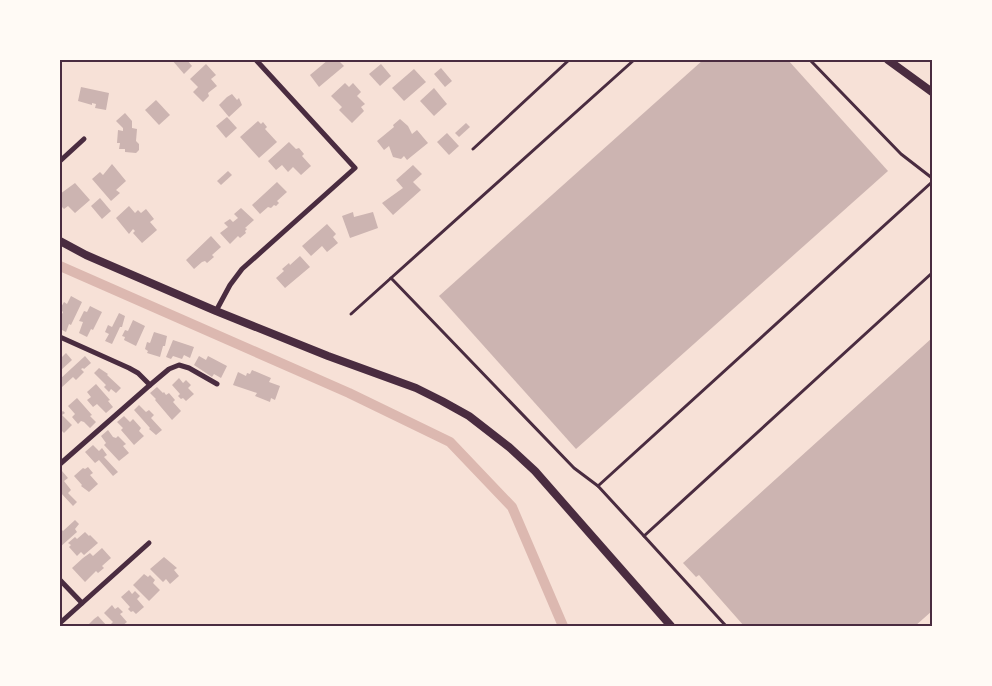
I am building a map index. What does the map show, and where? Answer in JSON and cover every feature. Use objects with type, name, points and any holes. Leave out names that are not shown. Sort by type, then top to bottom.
[{"type":"street","points":[[216,311],[230,285],[242,269],[355,168],[256,60]]},
{"type":"street","points":[[888,60],[932,92]]},
{"type":"street","points":[[60,161],[84,139]]},
{"type":"street","points":[[60,241],[86,255],[216,311],[328,356],[416,388],[476,421],[509,447],[535,472],[671,626]]},
{"type":"street","points":[[60,337],[129,368],[138,373],[150,386]]},
{"type":"street","points":[[60,464],[168,369],[179,365],[189,368],[217,384]]},
{"type":"street","points":[[60,623],[149,544]]},
{"type":"street","points":[[60,580],[82,603]]},
{"type":"lane","points":[[473,150],[569,60]]},
{"type":"lane","points":[[351,314],[634,60]]},
{"type":"lane","points":[[810,60],[902,154],[932,178]]},
{"type":"lane","points":[[598,486],[932,182]]},
{"type":"lane","points":[[644,536],[932,273]]},
{"type":"lane","points":[[391,278],[574,468],[598,486],[726,626]]},
{"type":"building","points":[[172,60],[187,60],[192,66],[184,74]]},
{"type":"building","points":[[328,60],[338,60],[344,66],[319,87],[310,75]]},
{"type":"building","points":[[703,60],[788,60],[888,171],[576,449],[439,296]]},
{"type":"building","points":[[206,64],[216,75],[211,79],[217,86],[208,93],[209,96],[203,102],[193,92],[198,87],[190,79]]},
{"type":"building","points":[[381,64],[391,76],[380,86],[369,74]]},
{"type":"building","points":[[441,68],[452,81],[445,87],[434,74]]},
{"type":"building","points":[[414,69],[426,82],[404,101],[392,88]]},
{"type":"building","points":[[345,83],[349,87],[353,83],[361,92],[357,96],[365,104],[361,107],[364,111],[352,123],[339,110],[342,107],[331,96]]},
{"type":"building","points":[[81,87],[109,93],[106,110],[95,108],[96,104],[92,103],[92,105],[78,101]]},
{"type":"building","points":[[434,88],[447,104],[434,116],[420,101]]},
{"type":"building","points":[[232,94],[237,100],[239,98],[242,105],[229,117],[219,105]]},
{"type":"building","points":[[156,100],[170,115],[159,125],[145,110]]},
{"type":"building","points":[[125,113],[132,121],[132,128],[137,129],[136,141],[139,144],[139,150],[136,153],[125,152],[125,149],[119,149],[120,143],[117,143],[118,130],[123,131],[123,128],[116,121]]},
{"type":"building","points":[[227,117],[237,128],[226,138],[216,126]]},
{"type":"building","points":[[400,119],[408,126],[412,134],[417,130],[428,143],[407,160],[404,156],[401,159],[393,157],[389,146],[384,150],[377,141],[394,127],[393,125]]},
{"type":"building","points":[[258,121],[261,124],[263,122],[267,127],[265,129],[277,142],[259,158],[240,137]]},
{"type":"building","points":[[466,123],[470,127],[459,137],[455,133]]},
{"type":"building","points":[[447,133],[459,146],[449,155],[437,142]]},
{"type":"building","points":[[289,142],[296,149],[299,148],[304,154],[302,156],[311,166],[301,175],[293,167],[288,172],[282,165],[276,170],[268,161]]},
{"type":"building","points":[[112,164],[126,181],[116,190],[120,193],[111,201],[92,179],[100,172],[103,175]]},
{"type":"building","points":[[413,165],[422,174],[413,182],[421,190],[393,215],[382,203],[403,188],[396,180]]},
{"type":"building","points":[[228,171],[232,175],[221,185],[217,181]]},
{"type":"building","points":[[277,182],[287,192],[277,201],[279,203],[276,206],[268,207],[260,214],[252,205]]},
{"type":"building","points":[[75,183],[90,200],[75,213],[68,206],[64,209],[60,205],[60,194]]},
{"type":"building","points":[[100,198],[111,211],[102,219],[91,206]]},
{"type":"building","points":[[129,206],[135,213],[138,210],[141,213],[146,209],[154,219],[150,222],[157,230],[142,243],[133,233],[135,231],[133,229],[129,234],[116,218]]},
{"type":"building","points":[[241,208],[254,220],[245,228],[247,229],[246,233],[240,238],[238,236],[230,244],[220,233],[228,227],[224,223],[230,219],[233,222],[238,218],[234,214]]},
{"type":"building","points":[[353,212],[354,217],[373,212],[378,228],[350,238],[342,216]]},
{"type":"building","points":[[327,224],[336,234],[333,237],[338,243],[327,252],[322,246],[311,256],[302,246]]},
{"type":"building","points":[[211,236],[221,247],[212,255],[214,257],[207,263],[205,261],[202,262],[194,269],[186,260]]},
{"type":"building","points":[[300,256],[310,267],[285,288],[276,278],[284,271],[282,269]]},
{"type":"building","points":[[71,296],[82,302],[66,332],[60,329],[60,318],[63,312],[60,309],[64,302],[67,304]]},
{"type":"building","points":[[90,306],[102,312],[93,330],[91,329],[87,337],[79,333],[83,322],[79,321],[84,311],[87,312]]},
{"type":"building","points":[[119,313],[125,316],[122,327],[120,327],[112,344],[105,341],[109,334],[105,332],[108,325],[112,327]]},
{"type":"building","points":[[133,320],[145,326],[136,346],[124,340],[125,337],[122,336],[125,330],[128,331]]},
{"type":"building","points":[[154,332],[167,336],[160,357],[147,353],[148,351],[145,349],[147,342],[150,343]]},
{"type":"building","points":[[932,338],[932,611],[915,626],[744,626],[699,575],[696,577],[683,563]]},
{"type":"building","points":[[173,340],[194,347],[190,358],[184,355],[182,359],[173,356],[171,359],[166,357]]},
{"type":"building","points":[[66,353],[72,360],[60,371],[60,359]]},
{"type":"building","points":[[85,356],[91,363],[84,369],[81,369],[84,372],[76,380],[73,377],[61,388],[60,379]]},
{"type":"building","points":[[199,356],[206,360],[208,356],[227,366],[221,378],[214,374],[212,377],[194,365]]},
{"type":"building","points":[[99,368],[108,374],[121,388],[116,393],[111,389],[109,392],[104,387],[106,385],[94,373]]},
{"type":"building","points":[[252,370],[271,378],[269,382],[280,386],[275,400],[271,398],[270,402],[255,396],[257,393],[233,385],[238,372],[246,376]]},
{"type":"building","points":[[179,378],[183,383],[186,380],[191,385],[188,388],[194,394],[186,401],[178,396],[180,394],[172,385]]},
{"type":"building","points":[[96,384],[110,400],[108,401],[113,407],[106,413],[97,404],[93,407],[87,400],[91,397],[87,392]]},
{"type":"building","points":[[157,387],[166,395],[169,393],[175,400],[173,402],[181,411],[172,420],[150,393]]},
{"type":"building","points":[[77,398],[96,422],[90,428],[81,421],[78,424],[72,417],[75,414],[68,406]]},
{"type":"building","points":[[139,405],[146,412],[149,410],[154,415],[151,418],[162,430],[156,435],[134,410]]},
{"type":"building","points":[[63,411],[65,413],[62,415],[72,425],[64,433],[62,431],[60,433],[60,413]]},
{"type":"building","points":[[124,416],[130,422],[133,419],[141,428],[139,431],[144,436],[134,445],[121,430],[123,428],[117,422]]},
{"type":"building","points":[[108,430],[113,437],[116,438],[118,436],[126,444],[123,446],[129,453],[119,461],[104,445],[106,443],[101,436]]},
{"type":"building","points":[[93,445],[99,451],[102,448],[107,455],[104,457],[118,472],[113,476],[99,460],[95,463],[85,452]]},
{"type":"building","points":[[88,467],[93,473],[90,475],[98,484],[89,492],[81,486],[74,476],[83,468]]},
{"type":"building","points":[[62,471],[68,478],[64,481],[71,490],[68,493],[77,502],[73,506],[60,492],[60,472]]},
{"type":"building","points":[[75,520],[79,524],[75,529],[77,532],[60,547],[60,528],[63,531]]},
{"type":"building","points":[[85,532],[98,543],[84,555],[81,552],[77,556],[68,543],[75,537],[77,539]]},
{"type":"building","points":[[102,548],[111,558],[102,566],[104,568],[98,573],[96,571],[85,582],[72,568],[90,553],[93,556]]},
{"type":"building","points":[[164,557],[177,568],[174,570],[179,576],[170,584],[166,579],[163,582],[150,569]]},
{"type":"building","points":[[144,574],[148,577],[150,575],[155,580],[153,583],[160,590],[149,601],[133,585]]},
{"type":"building","points":[[129,590],[132,594],[135,591],[140,596],[137,599],[144,607],[136,614],[128,609],[130,607],[121,597]]},
{"type":"building","points":[[112,605],[115,609],[118,607],[123,612],[120,614],[127,622],[122,626],[113,626],[111,624],[113,622],[104,613]]},
{"type":"building","points":[[98,616],[107,626],[87,626],[94,619]]},
{"type":"waterway","points":[[60,266],[349,393],[450,442],[512,507],[563,626]]}]
